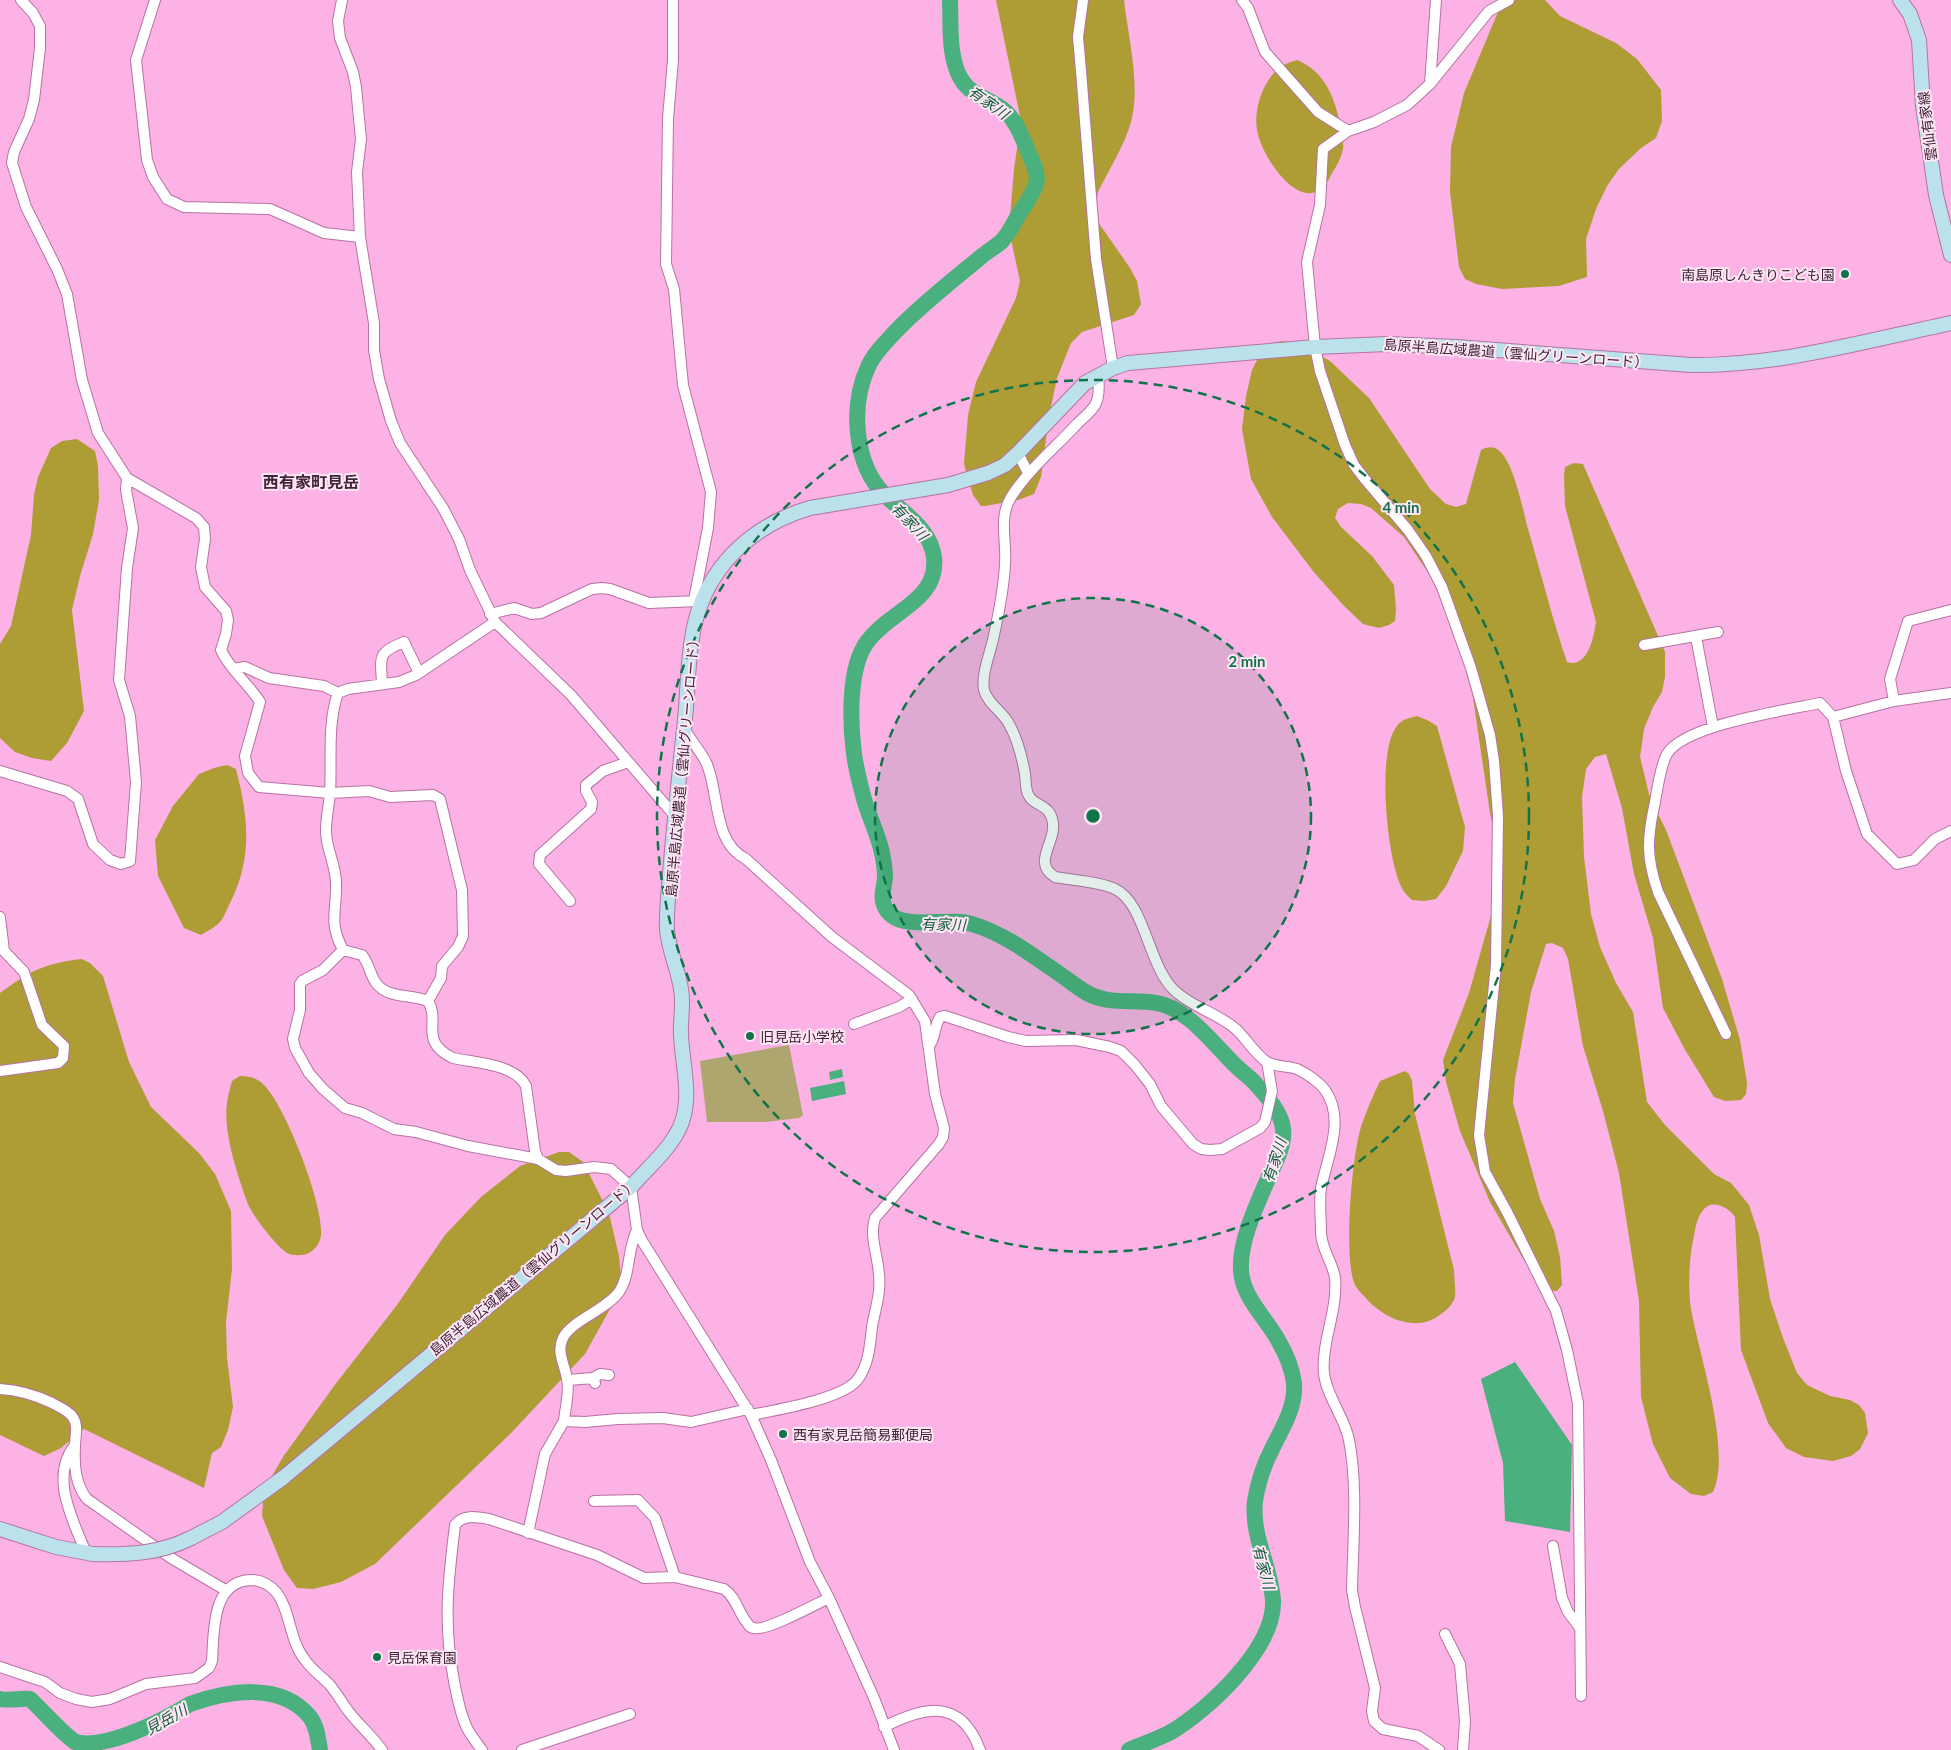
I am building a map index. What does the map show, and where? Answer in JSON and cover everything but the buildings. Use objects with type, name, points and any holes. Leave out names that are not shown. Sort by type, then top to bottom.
[{"type":"street","points":[[21,0],[33,13],[40,26],[40,48],[34,100],[12,162],[26,207],[57,269],[67,294],[82,380],[98,433],[127,478],[196,518],[204,527],[205,540],[201,567],[205,587],[226,611],[227,627],[221,650],[232,669],[249,686],[260,702],[246,756],[248,773],[259,787],[330,793],[369,791],[390,797],[433,795],[440,799],[462,890],[463,936],[458,947],[442,966],[438,984],[428,1001]]},
{"type":"street","points":[[155,0],[136,60],[147,160],[153,177],[167,199],[184,207],[270,209],[324,233],[360,237]]},
{"type":"street","points":[[342,0],[338,21],[340,38],[354,80],[360,139],[357,172],[360,237],[374,323],[374,350],[379,379],[391,421],[400,443],[443,508],[459,539],[493,618],[571,695],[674,814]]},
{"type":"street","points":[[343,950],[334,926],[336,884],[326,830],[330,793],[332,733],[335,702],[338,694],[348,689],[399,682],[419,673],[493,618],[514,608],[532,614],[541,613],[586,592],[602,588],[649,603],[698,601],[711,492],[683,384],[674,289],[666,264],[668,118],[673,60],[673,0]]},
{"type":"street","points":[[1083,0],[1078,37],[1096,259],[1112,368]]},
{"type":"street","points":[[1242,0],[1248,8],[1264,52],[1318,112],[1348,131]]},
{"type":"street","points":[[1430,84],[1436,0]]},
{"type":"street","points":[[1509,0],[1489,11],[1430,84],[1407,105],[1374,122],[1348,131],[1323,149],[1320,206],[1307,262],[1315,347],[1320,371],[1354,465],[1408,530],[1426,556],[1442,587],[1471,668],[1490,735],[1498,816],[1496,965],[1479,1135],[1485,1172],[1556,1311],[1575,1386],[1580,1420],[1581,1696]]},
{"type":"street","name":"雲仙有家線","points":[[1900,0],[1910,14],[1919,40],[1923,106],[1936,195],[1951,256]]},
{"type":"street","name":"島原半島広域農道（雲仙グリーンロード）","points":[[0,1529],[56,1548],[89,1554],[119,1555],[152,1552],[178,1545],[222,1522],[284,1477],[630,1188],[671,1141],[679,1129],[686,1099],[681,1032],[683,1003],[667,930],[674,814],[693,638],[698,601],[724,563],[750,536],[789,514],[810,508],[948,485],[988,474],[1005,465],[1018,453],[1074,392],[1085,383],[1112,368],[1144,360],[1315,347],[1387,344],[1457,347],[1691,365],[1745,364],[1775,360],[1951,323]]},
{"type":"street","points":[[1098,375],[1098,394],[1095,405],[1052,451],[1028,473],[1010,499],[1005,511],[1003,527],[1006,563],[994,635],[986,665],[984,689],[987,696],[1009,724],[1017,745],[1028,795],[1032,800],[1045,806],[1051,815],[1053,834],[1045,855],[1046,869],[1055,877],[1113,887],[1124,894],[1135,910],[1160,971],[1174,990],[1187,1000],[1216,1014],[1236,1029],[1267,1062],[1297,1069],[1313,1079],[1324,1090],[1332,1103],[1335,1130],[1321,1191],[1321,1238],[1335,1276],[1335,1297],[1324,1356],[1324,1377],[1348,1436],[1354,1464],[1352,1590],[1375,1688],[1372,1711],[1374,1721],[1384,1729],[1418,1736],[1440,1750]]},
{"type":"street","points":[[1018,453],[1028,473]]},
{"type":"street","points":[[0,771],[67,791],[78,799],[93,844],[110,860],[121,864],[130,861],[136,782],[130,716],[119,680],[127,568],[133,528],[126,490],[127,478]]},
{"type":"street","points":[[1894,701],[1890,679],[1908,621],[1951,610]]},
{"type":"street","points":[[1644,645],[1718,632]]},
{"type":"street","points":[[1696,637],[1713,727]]},
{"type":"street","points":[[382,684],[381,657],[387,649],[404,642],[419,673]]},
{"type":"street","points":[[232,669],[245,667],[269,678],[324,686],[338,694]]},
{"type":"street","points":[[1833,717],[1894,701],[1951,693]]},
{"type":"street","points":[[1726,1034],[1658,892],[1648,851],[1650,826],[1666,754],[1678,742],[1713,727],[1820,703],[1833,717],[1846,771],[1867,834],[1896,864],[1914,860],[1934,840],[1951,831]]},
{"type":"street","points":[[564,1421],[585,1422],[663,1418],[691,1422],[793,1406],[838,1392],[853,1385],[868,1360],[873,1322],[880,1296],[879,1274],[872,1233],[875,1218],[943,1137],[944,1128],[935,1094],[925,1021],[912,999],[832,937],[746,860],[733,851],[722,830],[711,778],[705,762],[684,729]]},
{"type":"street","points":[[570,901],[539,864],[540,854],[591,809],[592,802],[586,791],[586,785],[603,771],[628,762]]},
{"type":"street","points":[[0,917],[4,951],[24,972],[42,1025],[64,1046],[63,1058],[58,1063],[0,1071]]},
{"type":"street","points":[[343,950],[362,955],[375,982],[382,989],[392,994],[428,1001],[433,1013],[431,1031],[433,1040],[447,1055],[453,1058],[509,1070],[523,1079],[526,1086],[534,1151],[538,1159]]},
{"type":"street","points":[[343,950],[323,970],[302,981],[299,988],[300,1010],[293,1039],[295,1048],[309,1073],[344,1108],[362,1113],[394,1129],[416,1132],[468,1146],[538,1159],[556,1170],[566,1171],[602,1167],[611,1169],[630,1188],[637,1230],[641,1239],[749,1412],[771,1460],[810,1562],[829,1598],[874,1698],[894,1750]]},
{"type":"street","points":[[854,1024],[912,999]]},
{"type":"street","points":[[929,1046],[933,1040],[938,1020],[940,1017],[945,1016],[1026,1041],[1076,1040],[1110,1047],[1121,1051],[1135,1064],[1150,1084],[1161,1106],[1193,1144],[1202,1148],[1222,1149],[1260,1128],[1265,1122],[1271,1099],[1267,1062]]},
{"type":"street","points":[[528,1533],[544,1454],[564,1421],[568,1380],[561,1361],[563,1337],[569,1330],[604,1306],[619,1292],[626,1276],[631,1246],[637,1230]]},
{"type":"street","points":[[568,1380],[594,1381],[600,1374],[609,1375]]},
{"type":"street","points":[[0,1389],[35,1395],[63,1409],[73,1417],[76,1426],[77,1481],[80,1491],[87,1499],[170,1558],[227,1591]]},
{"type":"street","points":[[75,1445],[67,1455],[64,1463],[64,1490],[69,1511],[89,1554]]},
{"type":"street","points":[[594,1501],[638,1500],[655,1518],[675,1577]]},
{"type":"street","points":[[482,1750],[467,1728],[457,1697],[450,1660],[446,1622],[447,1587],[455,1525],[462,1518],[477,1517],[489,1519],[597,1555],[644,1578],[675,1577],[724,1589],[730,1593],[748,1624],[754,1628],[760,1628],[791,1617],[829,1598]]},
{"type":"street","points":[[1553,1546],[1562,1598],[1568,1612],[1580,1628]]},
{"type":"street","points":[[0,1667],[45,1682],[60,1693],[92,1702],[110,1699],[146,1684],[172,1679],[195,1678],[209,1668],[212,1661],[216,1611],[221,1600],[227,1591],[237,1583],[259,1580],[269,1585],[277,1594],[283,1605],[292,1638],[304,1660],[330,1686],[350,1713],[382,1750]]},
{"type":"street","points":[[1445,1634],[1460,1664],[1465,1721],[1463,1750]]},
{"type":"street","points":[[884,1727],[907,1716],[938,1710],[945,1711],[952,1714],[972,1731],[980,1750]]},
{"type":"street","points":[[522,1750],[630,1714]]},
{"type":"shaded area","points":[[996,0],[1124,0],[1133,61],[1134,108],[1128,131],[1098,192],[1096,203],[1098,222],[1137,281],[1141,304],[1134,315],[1082,332],[1071,343],[1057,378],[1049,416],[1041,477],[1034,494],[1018,500],[981,506],[973,495],[964,464],[968,415],[976,382],[1016,298],[1020,281],[1009,230],[1014,169],[1021,121]]},
{"type":"shaded area","points":[[1503,0],[1545,0],[1560,16],[1616,43],[1637,59],[1661,90],[1662,121],[1656,138],[1641,148],[1619,169],[1607,186],[1596,209],[1586,239],[1587,277],[1559,286],[1502,289],[1476,284],[1465,279],[1459,267],[1450,192],[1451,147],[1464,93]]},
{"type":"shaded area","points":[[1297,60],[1315,72],[1328,88],[1336,108],[1343,142],[1340,159],[1323,188],[1308,193],[1289,184],[1280,175],[1261,143],[1256,126],[1256,117],[1263,89],[1279,68]]},
{"type":"shaded area","points":[[1282,341],[1301,344],[1330,361],[1369,398],[1430,489],[1446,504],[1456,507],[1466,504],[1481,450],[1494,448],[1502,453],[1515,481],[1551,612],[1567,662],[1574,663],[1580,661],[1589,650],[1596,622],[1565,506],[1565,467],[1574,463],[1583,464],[1665,652],[1665,677],[1662,692],[1653,707],[1644,729],[1640,757],[1650,798],[1666,830],[1722,979],[1740,1040],[1747,1083],[1746,1094],[1741,1100],[1725,1101],[1714,1097],[1684,1048],[1663,1008],[1653,938],[1634,874],[1622,808],[1606,754],[1595,757],[1586,769],[1582,797],[1584,857],[1591,914],[1600,947],[1616,983],[1633,1012],[1647,1102],[1665,1125],[1714,1174],[1731,1183],[1749,1205],[1759,1235],[1770,1299],[1797,1373],[1807,1385],[1830,1396],[1850,1400],[1859,1405],[1865,1413],[1868,1433],[1860,1449],[1851,1456],[1833,1461],[1804,1457],[1786,1448],[1768,1423],[1741,1350],[1735,1217],[1725,1208],[1712,1205],[1704,1209],[1696,1224],[1689,1284],[1691,1309],[1716,1428],[1719,1453],[1718,1474],[1713,1492],[1704,1496],[1691,1494],[1670,1478],[1653,1444],[1641,1397],[1639,1301],[1619,1173],[1603,1111],[1583,1046],[1568,959],[1563,948],[1552,943],[1546,944],[1531,992],[1515,1079],[1513,1103],[1540,1199],[1554,1231],[1560,1257],[1562,1285],[1557,1291],[1547,1291],[1522,1257],[1490,1202],[1460,1131],[1446,1082],[1443,1060],[1469,993],[1500,884],[1499,855],[1490,813],[1472,691],[1454,624],[1429,574],[1404,537],[1371,508],[1361,504],[1348,503],[1338,509],[1335,518],[1341,527],[1372,556],[1394,585],[1395,621],[1379,628],[1363,624],[1343,605],[1313,571],[1272,517],[1251,479],[1242,429],[1246,396],[1252,370],[1259,356],[1273,343]]},
{"type":"shaded area","points":[[77,439],[95,451],[98,466],[99,500],[93,534],[72,610],[84,711],[67,743],[51,761],[32,758],[15,752],[0,738],[0,644],[11,626],[31,535],[34,495],[38,477],[51,448],[62,441]]},
{"type":"shaded area","points":[[1417,716],[1437,726],[1465,827],[1463,851],[1446,886],[1436,899],[1424,901],[1412,900],[1405,893],[1397,874],[1388,831],[1385,781],[1391,739],[1397,726],[1406,719]]},
{"type":"shaded area","points":[[227,765],[236,769],[243,803],[246,836],[243,868],[231,901],[220,922],[201,935],[184,928],[158,876],[155,840],[173,806],[199,774]]},
{"type":"shaded area","points":[[82,959],[90,963],[103,976],[129,1062],[151,1107],[199,1153],[215,1174],[231,1211],[232,1269],[226,1322],[227,1358],[233,1407],[228,1430],[221,1447],[212,1453],[204,1488],[84,1429],[61,1448],[44,1456],[0,1435],[0,993],[38,969]]},
{"type":"shaded area","points":[[789,1045],[803,1115],[799,1118],[766,1122],[707,1122],[700,1061]]},
{"type":"shaded area","points":[[842,1069],[843,1077],[830,1080],[829,1072]]},
{"type":"shaded area","points":[[1405,1071],[1409,1074],[1412,1081],[1415,1114],[1454,1270],[1455,1297],[1453,1302],[1448,1309],[1432,1320],[1421,1323],[1400,1321],[1372,1305],[1355,1285],[1351,1272],[1350,1207],[1361,1127],[1380,1081]]},
{"type":"shaded area","points":[[240,1076],[256,1079],[264,1085],[283,1114],[302,1157],[316,1202],[321,1235],[320,1241],[315,1248],[307,1254],[292,1255],[282,1249],[270,1236],[248,1205],[232,1152],[226,1114],[227,1100],[232,1081]]},
{"type":"shaded area","points":[[844,1081],[846,1094],[812,1101],[810,1088]]},
{"type":"shaded area","points":[[559,1152],[569,1152],[583,1162],[609,1213],[619,1256],[621,1277],[615,1300],[585,1354],[512,1432],[375,1564],[341,1582],[313,1589],[297,1588],[284,1570],[262,1516],[264,1490],[283,1457],[334,1386],[397,1305],[445,1235],[481,1197],[520,1166]]},
{"type":"shaded area","points":[[1515,1362],[1572,1445],[1570,1532],[1505,1521],[1503,1463],[1481,1379]]},
{"type":"waterway","name":"有家川","points":[[950,0],[952,51],[961,79],[976,94],[1000,107],[1013,120],[1033,163],[1037,180],[1031,196],[1001,242],[927,302],[896,331],[877,352],[862,382],[857,417],[861,452],[867,468],[885,495],[922,530],[932,547],[934,557],[933,572],[929,584],[921,595],[876,631],[867,642],[856,666],[853,681],[851,712],[854,754],[864,799],[882,855],[885,875],[884,905],[893,916],[902,920],[913,922],[962,922],[996,933],[1040,960],[1082,990],[1097,997],[1114,1001],[1156,1003],[1179,1012],[1200,1028],[1262,1091],[1276,1110],[1283,1129],[1280,1151],[1246,1233],[1241,1258],[1242,1280],[1255,1307],[1281,1345],[1290,1366],[1294,1383],[1291,1408],[1264,1467],[1255,1501],[1258,1539],[1269,1576],[1273,1601],[1271,1619],[1263,1638],[1237,1676],[1203,1709],[1171,1732],[1129,1750]]},
{"type":"waterway","name":"見岳川","points":[[0,1699],[30,1699],[75,1742],[88,1743],[102,1742],[134,1732],[190,1704],[205,1699],[237,1693],[269,1694],[284,1698],[298,1706],[310,1717],[316,1728],[320,1750]]},
{"type":"place","name":"南島原しんきりこども園","points":[[1845,274]]},
{"type":"place","name":"旧見岳小学校","points":[[750,1036]]},
{"type":"place","name":"西有家見岳簡易郵便局","points":[[783,1434]]},
{"type":"place","name":"見岳保育園","points":[[377,1657]]},
{"type":"district","name":"西有家町見岳","points":[[311,481]]}]
